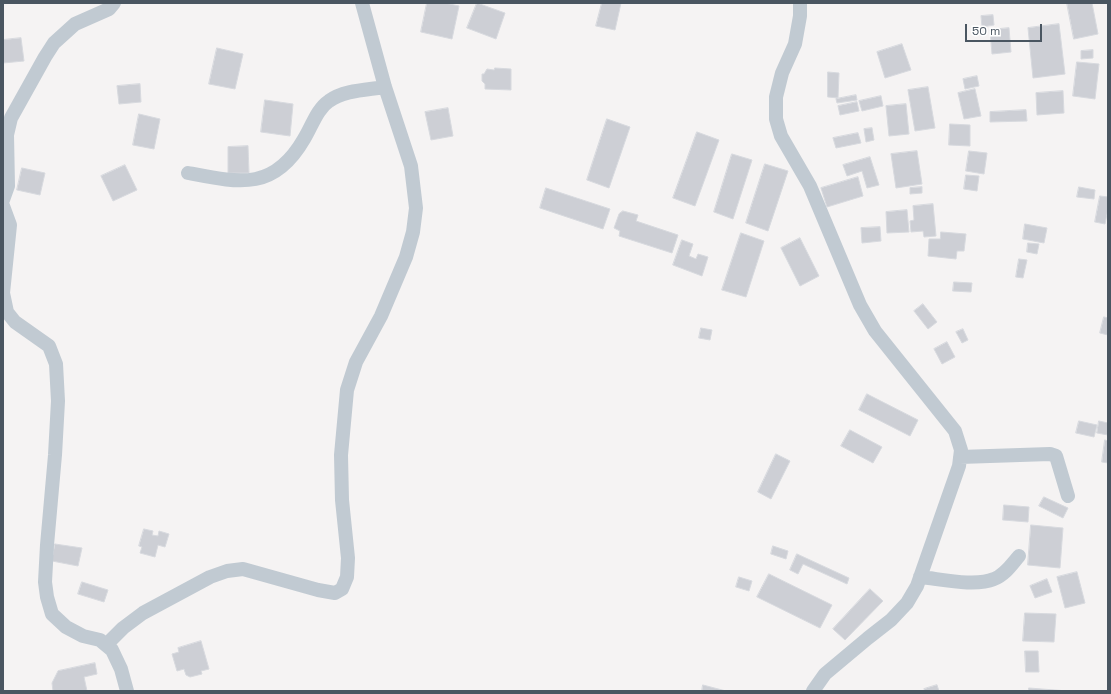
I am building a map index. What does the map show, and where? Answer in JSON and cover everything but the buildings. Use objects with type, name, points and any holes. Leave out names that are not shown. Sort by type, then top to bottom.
[{"type":"street","points":[[3,200],[8,186],[7,135],[11,118],[45,57],[54,43],[75,24],[109,9],[114,3]]},
{"type":"street","points":[[106,644],[123,628],[143,614],[210,577],[226,571],[243,569],[318,590],[335,593],[342,589],[347,577],[348,558],[342,500],[341,455],[347,390],[356,362],[381,316],[406,256],[413,232],[416,208],[411,166],[385,87],[362,3]]},
{"type":"street","points":[[800,3],[800,16],[795,44],[782,73],[776,97],[776,119],[781,136],[810,186],[860,305],[875,331],[955,431],[961,450],[959,466],[917,586],[907,604],[891,620],[825,674],[813,691]]},
{"type":"street","points":[[188,173],[222,180],[265,178],[282,167],[297,151],[319,112],[328,101],[342,94],[385,87]]},
{"type":"street","points":[[3,206],[10,226],[3,293],[7,312],[15,322],[49,346],[56,364],[57,417],[47,545],[45,582],[47,597],[52,614],[66,627],[83,636],[100,640],[112,650],[118,662],[127,691]]},
{"type":"street","points":[[960,457],[1050,454],[1056,456],[1068,496]]},
{"type":"street","points":[[920,577],[971,582],[994,579],[1006,572],[1019,556]]}]
